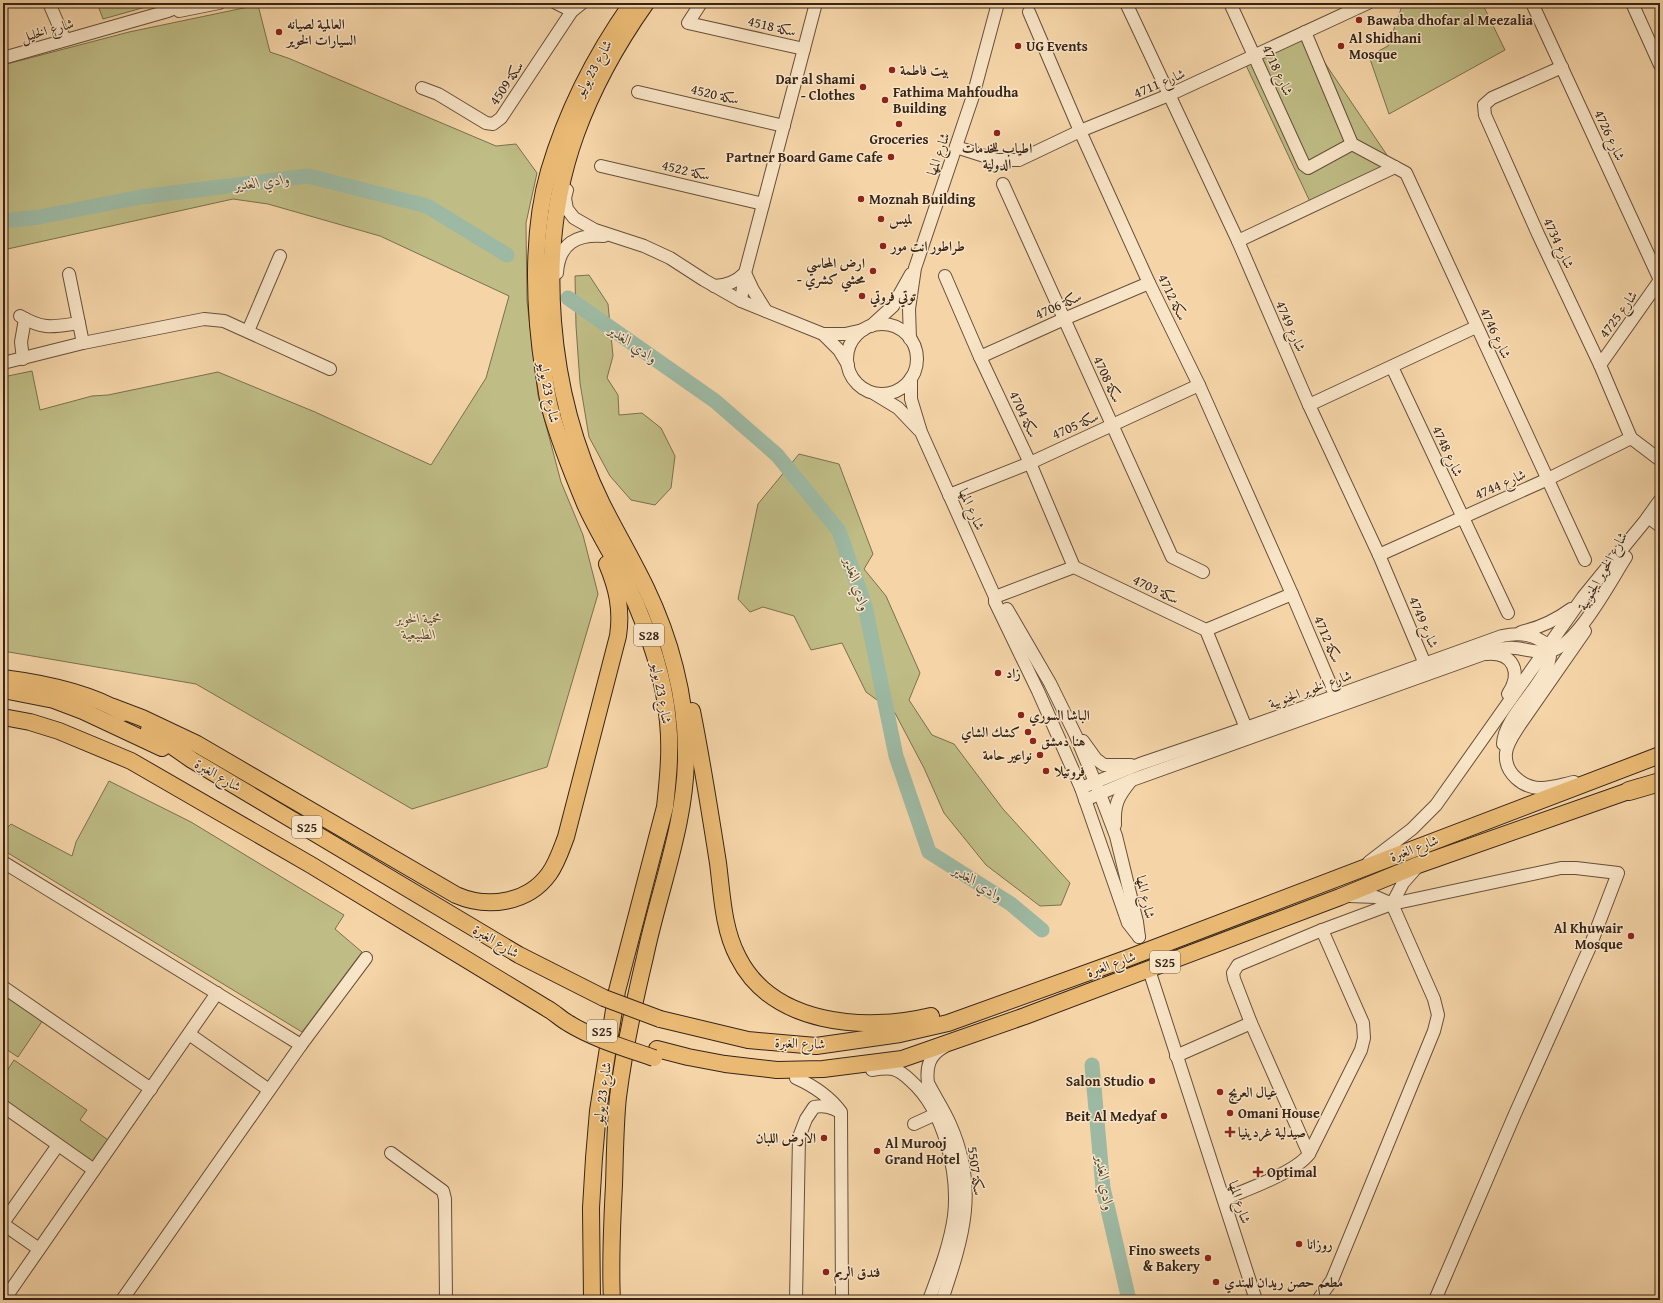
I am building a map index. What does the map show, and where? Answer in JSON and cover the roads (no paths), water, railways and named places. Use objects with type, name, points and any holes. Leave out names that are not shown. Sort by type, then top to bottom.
[{"type":"highway","points":[[1629,791],[1660,782]]},
{"type":"main road","name":"شارع 23 يوليو","points":[[592,1300],[591,1208],[598,1111],[617,991],[665,807],[668,783],[668,722],[664,694],[655,653],[644,620],[626,581],[586,506],[559,437],[550,406],[542,360],[536,305],[537,254],[541,217],[549,173],[574,103],[595,62],[632,3]]},
{"type":"main road","name":"شارع 23 يوليو","points":[[612,1300],[612,1218],[618,1099],[634,1004],[646,949],[678,826],[685,784],[686,758],[684,715],[679,685],[662,627],[645,586],[600,502],[580,452],[567,412],[555,340],[552,284],[553,242],[565,168],[576,134],[609,59],[646,3]]},
{"type":"main road","points":[[113,707],[142,718],[197,744],[456,895],[478,902],[493,902],[518,898],[529,893],[549,874],[561,850],[618,636],[620,621],[618,595],[586,506]]},
{"type":"main road","points":[[645,586],[662,607],[675,641],[686,683],[710,816],[727,928],[738,957],[748,972],[760,986],[786,1006],[818,1018],[834,1020],[902,1022],[945,1013],[998,1006]]},
{"type":"main road","name":"شارع الغبرة","points":[[3,678],[69,691],[113,707],[159,736],[192,760],[519,955],[604,998],[660,1019],[748,1040],[816,1046],[900,1034],[948,1023],[998,1006],[1128,958],[1660,755]]},
{"type":"main road","points":[[3,690],[54,700],[83,711],[162,748],[192,760]]},
{"type":"main road","name":"شارع الغبرة","points":[[3,717],[30,722],[59,730],[131,761],[311,865],[548,1009],[618,1036],[655,1054],[688,1057],[725,1064],[777,1070],[823,1069],[902,1059],[1340,897],[1418,865],[1660,779]]},
{"type":"main road","points":[[655,1054],[688,1067],[731,1075],[764,1078],[796,1078]]},
{"type":"street","points":[[49,3],[65,40]]},
{"type":"street","name":"شارع الخليل","points":[[3,58],[168,11],[189,3]]},
{"type":"street","name":"شارع الخليل","points":[[168,11],[219,3]]},
{"type":"street","points":[[556,3],[572,11]]},
{"type":"street","name":"سكة 4509","points":[[422,88],[438,94],[486,123],[493,124],[505,111],[572,11],[582,3]]},
{"type":"street","name":"سكة 4518","points":[[701,3],[688,23],[804,49]]},
{"type":"street","points":[[741,301],[745,273],[816,3]]},
{"type":"street","name":"شارع المها","points":[[910,339],[909,309],[915,268],[973,96],[998,3]]},
{"type":"street","name":"4749 شارع","points":[[1126,3],[1238,241],[1309,405],[1379,555],[1425,664]]},
{"type":"street","name":"4718 شارع","points":[[1230,3],[1304,165],[1308,168],[1352,144]]},
{"type":"street","name":"4711 شارع","points":[[956,148],[997,160],[1019,160],[1080,132],[1169,95],[1368,3]]},
{"type":"street","name":"4726 شارع","points":[[1532,3],[1660,280]]},
{"type":"street","points":[[1632,3],[1660,65]]},
{"type":"street","name":"سكة 4712","points":[[1029,12],[1080,132],[1149,283],[1199,384],[1335,695]]},
{"type":"street","points":[[1305,32],[1352,144]]},
{"type":"street","name":"4734 شارع","points":[[1562,67],[1492,98],[1484,105],[1485,115],[1538,234],[1600,365],[1631,438],[1660,460]]},
{"type":"street","name":"سكة 4520","points":[[638,92],[784,126]]},
{"type":"street","points":[[591,98],[574,154],[565,198],[567,209],[574,218],[595,230],[644,246],[663,255],[741,301],[823,334],[845,334],[867,328],[880,325],[897,328],[910,339],[914,346],[916,358],[915,370],[911,378],[904,386],[895,392],[884,394],[864,390],[856,383],[851,375],[847,355],[850,345],[856,337],[867,328]]},
{"type":"street","name":"4746 شارع","points":[[1352,144],[1406,173],[1585,560]]},
{"type":"street","name":"سكة 4522","points":[[601,166],[763,204]]},
{"type":"street","points":[[1238,241],[1395,167]]},
{"type":"street","name":"سكة 4708","points":[[1003,184],[1172,556],[1203,572]]},
{"type":"street","points":[[555,340],[557,271],[563,253],[570,243],[579,238],[592,235],[613,236]]},
{"type":"street","points":[[248,331],[280,256]]},
{"type":"street","name":"شارع المها","points":[[867,328],[892,306],[915,268]]},
{"type":"street","points":[[714,286],[724,286],[738,280],[745,273]]},
{"type":"street","points":[[745,273],[752,290],[766,311]]},
{"type":"street","points":[[69,274],[83,343]]},
{"type":"street","name":"سكة 4704","points":[[945,276],[980,357],[1030,463],[1074,566]]},
{"type":"street","name":"4725 شارع","points":[[1600,365],[1660,280]]},
{"type":"street","name":"4706 سكة","points":[[980,357],[1149,283]]},
{"type":"street","points":[[23,359],[21,342],[22,318],[42,327],[49,328],[78,323]]},
{"type":"street","points":[[3,363],[83,343],[204,319],[224,321],[330,369]]},
{"type":"street","points":[[1309,405],[1476,327]]},
{"type":"street","points":[[823,334],[839,350],[848,365]]},
{"type":"street","name":"4748 شارع","points":[[1392,367],[1508,613]]},
{"type":"street","name":"شارع المها","points":[[911,378],[911,399],[921,432],[996,597],[995,602],[1038,691],[1081,788],[1128,923],[1139,937],[1137,922],[1116,836],[1096,782],[1076,736],[1050,683],[1001,599],[996,597]]},
{"type":"street","name":"4705 سكة","points":[[949,495],[1030,463],[1199,384]]},
{"type":"street","name":"شارع المها","points":[[873,393],[898,408],[921,432]]},
{"type":"street","name":"4744 شارع","points":[[1379,555],[1548,479],[1631,438]]},
{"type":"street","name":"شارع الخوير الجنوبية","points":[[1361,868],[1412,829],[1425,817],[1446,793],[1548,650],[1583,597],[1647,519],[1660,500]]},
{"type":"street","points":[[1647,519],[1660,526]]},
{"type":"street","name":"شارع الخوير الجنوبية","points":[[1506,753],[1519,726],[1588,627],[1608,595],[1626,557],[1647,519]]},
{"type":"street","points":[[1605,775],[1550,787],[1532,787],[1525,784],[1513,775],[1508,769],[1503,741],[1507,730],[1521,706],[1549,664],[1548,650],[1565,644],[1576,633],[1626,557]]},
{"type":"street","points":[[996,597],[1074,566]]},
{"type":"street","name":"4703 سكة","points":[[1074,566],[1206,630]]},
{"type":"street","points":[[1246,728],[1206,630],[1292,594]]},
{"type":"street","points":[[1517,633],[1542,626],[1553,621],[1564,614],[1583,597]]},
{"type":"street","name":"شارع الخوير الجنوبية","points":[[1081,788],[1140,764],[1246,728],[1502,636],[1517,633],[1533,636],[1548,650]]},
{"type":"street","name":"شارع الخوير الجنوبية","points":[[1085,800],[1132,780],[1480,655],[1508,647],[1548,650]]},
{"type":"street","points":[[1466,765],[1472,750],[1511,689],[1515,680],[1515,670],[1512,663],[1506,657],[1489,654],[1480,655]]},
{"type":"street","points":[[1076,736],[1083,741],[1096,759],[1104,764],[1140,764]]},
{"type":"street","points":[[1116,836],[1115,808],[1120,794],[1132,780]]},
{"type":"street","points":[[3,862],[301,1045]]},
{"type":"street","points":[[1392,904],[1403,883],[1418,865]]},
{"type":"street","points":[[1309,1154],[1251,1023],[1234,979],[1234,970],[1242,963],[1322,930],[1392,904],[1561,868],[1576,868],[1618,873],[1589,949],[1515,1114],[1435,1300]]},
{"type":"street","points":[[1318,1300],[1326,1291],[1334,1273],[1438,1015],[1434,999],[1392,904],[1367,895],[1340,897]]},
{"type":"street","points":[[1224,1199],[1300,1164],[1309,1154],[1360,1050],[1365,1031],[1361,1016],[1322,930]]},
{"type":"street","points":[[122,1300],[301,1045],[366,958]]},
{"type":"street","name":"شارع المها","points":[[1151,976],[1256,1300]]},
{"type":"street","points":[[3,987],[151,1089]]},
{"type":"street","points":[[6,1296],[217,993]]},
{"type":"street","points":[[1176,1056],[1251,1023]]},
{"type":"street","points":[[189,1034],[269,1090]]},
{"type":"street","name":"سكة 5507","points":[[942,1300],[963,1232],[966,1210],[966,1188],[958,1144],[950,1124],[928,1083],[927,1070],[932,1055],[956,1040]]},
{"type":"street","name":"سكة 5507","points":[[796,1078],[894,1069],[901,1072],[911,1080],[922,1092],[936,1114],[950,1154],[954,1174],[955,1194],[951,1235],[929,1300]]},
{"type":"street","points":[[796,1078],[818,1089],[834,1102],[841,1112],[842,1300]]},
{"type":"street","points":[[3,1106],[94,1170]]},
{"type":"street","points":[[796,1300],[800,1131],[814,1106],[832,1108],[841,1112]]},
{"type":"street","points":[[914,1124],[936,1114]]},
{"type":"street","points":[[39,1249],[3,1224],[58,1144]]},
{"type":"street","points":[[391,1153],[443,1191],[445,1199],[446,1300]]},
{"type":"waterway","name":"وادي الغدير","points":[[3,221],[39,217],[141,197],[308,176],[427,206],[507,255]]},
{"type":"waterway","name":"وادي الغدير","points":[[568,298],[715,401],[777,455],[839,531],[865,606],[896,756],[929,852],[1011,904],[1042,930]]},
{"type":"waterway","name":"وادي الغدير","points":[[1092,1065],[1103,1188],[1129,1300]]},
{"type":"place","name":"Bawaba dhofar al Meezalia","points":[[1359,20]]},
{"type":"place","name":"العالمية لصيانه السيارات الخوير","points":[[279,32]]},
{"type":"place","name":"UG Events","points":[[1018,46]]},
{"type":"place","name":"Al Shidhani Mosque","points":[[1341,46]]},
{"type":"place","name":"بيت فاطمة","points":[[892,70]]},
{"type":"place","name":"Dar al Shami - Clothes","points":[[863,87]]},
{"type":"place","name":"Fathima Mahfoudha Building","points":[[885,100]]},
{"type":"place","name":"Groceries","points":[[899,124]]},
{"type":"place","name":"اطياب للخدمات الدولية","points":[[997,133]]},
{"type":"place","name":"Partner Board Game Cafe","points":[[891,157]]},
{"type":"place","name":"Moznah Building","points":[[861,199]]},
{"type":"place","name":"لميس","points":[[881,219]]},
{"type":"place","name":"طراطور انت مور","points":[[883,246]]},
{"type":"place","name":"ارض المحاسي - محشي كشري","points":[[873,271]]},
{"type":"place","name":"توتي فروتي","points":[[862,296]]},
{"type":"place","name":"زاد","points":[[998,673]]},
{"type":"place","name":"الباشا السوري","points":[[1021,715]]},
{"type":"place","name":"كشك الشاي","points":[[1028,732]]},
{"type":"place","name":"هنا دمشق","points":[[1033,741]]},
{"type":"place","name":"نواعير حامة","points":[[1040,755]]},
{"type":"place","name":"فروتيلا","points":[[1046,771]]},
{"type":"place","name":"Al Khuwair Mosque","points":[[1631,936]]},
{"type":"place","name":"Salon Studio","points":[[1152,1081]]},
{"type":"place","name":"عيال العريج","points":[[1220,1092]]},
{"type":"place","name":"Omani House","points":[[1230,1113]]},
{"type":"place","name":"Beit Al Medyaf","points":[[1164,1116]]},
{"type":"place","name":"صيدلية غردينيا","points":[[1230,1132]]},
{"type":"place","name":"الارض اللبان","points":[[824,1138]]},
{"type":"place","name":"Al Murooj Grand Hotel","points":[[877,1151]]},
{"type":"place","name":"Optimal","points":[[1258,1172]]},
{"type":"place","name":"روزانا","points":[[1299,1244]]},
{"type":"place","name":"Fino sweets & Bakery","points":[[1208,1258]]},
{"type":"place","name":"فندق الريم","points":[[826,1272]]},
{"type":"place","name":"مطعم حصن ريدان للمندي","points":[[1216,1282]]},
{"type":"park label","name":"محمية الخوير الطبيعية","points":[[419,626]]}]
